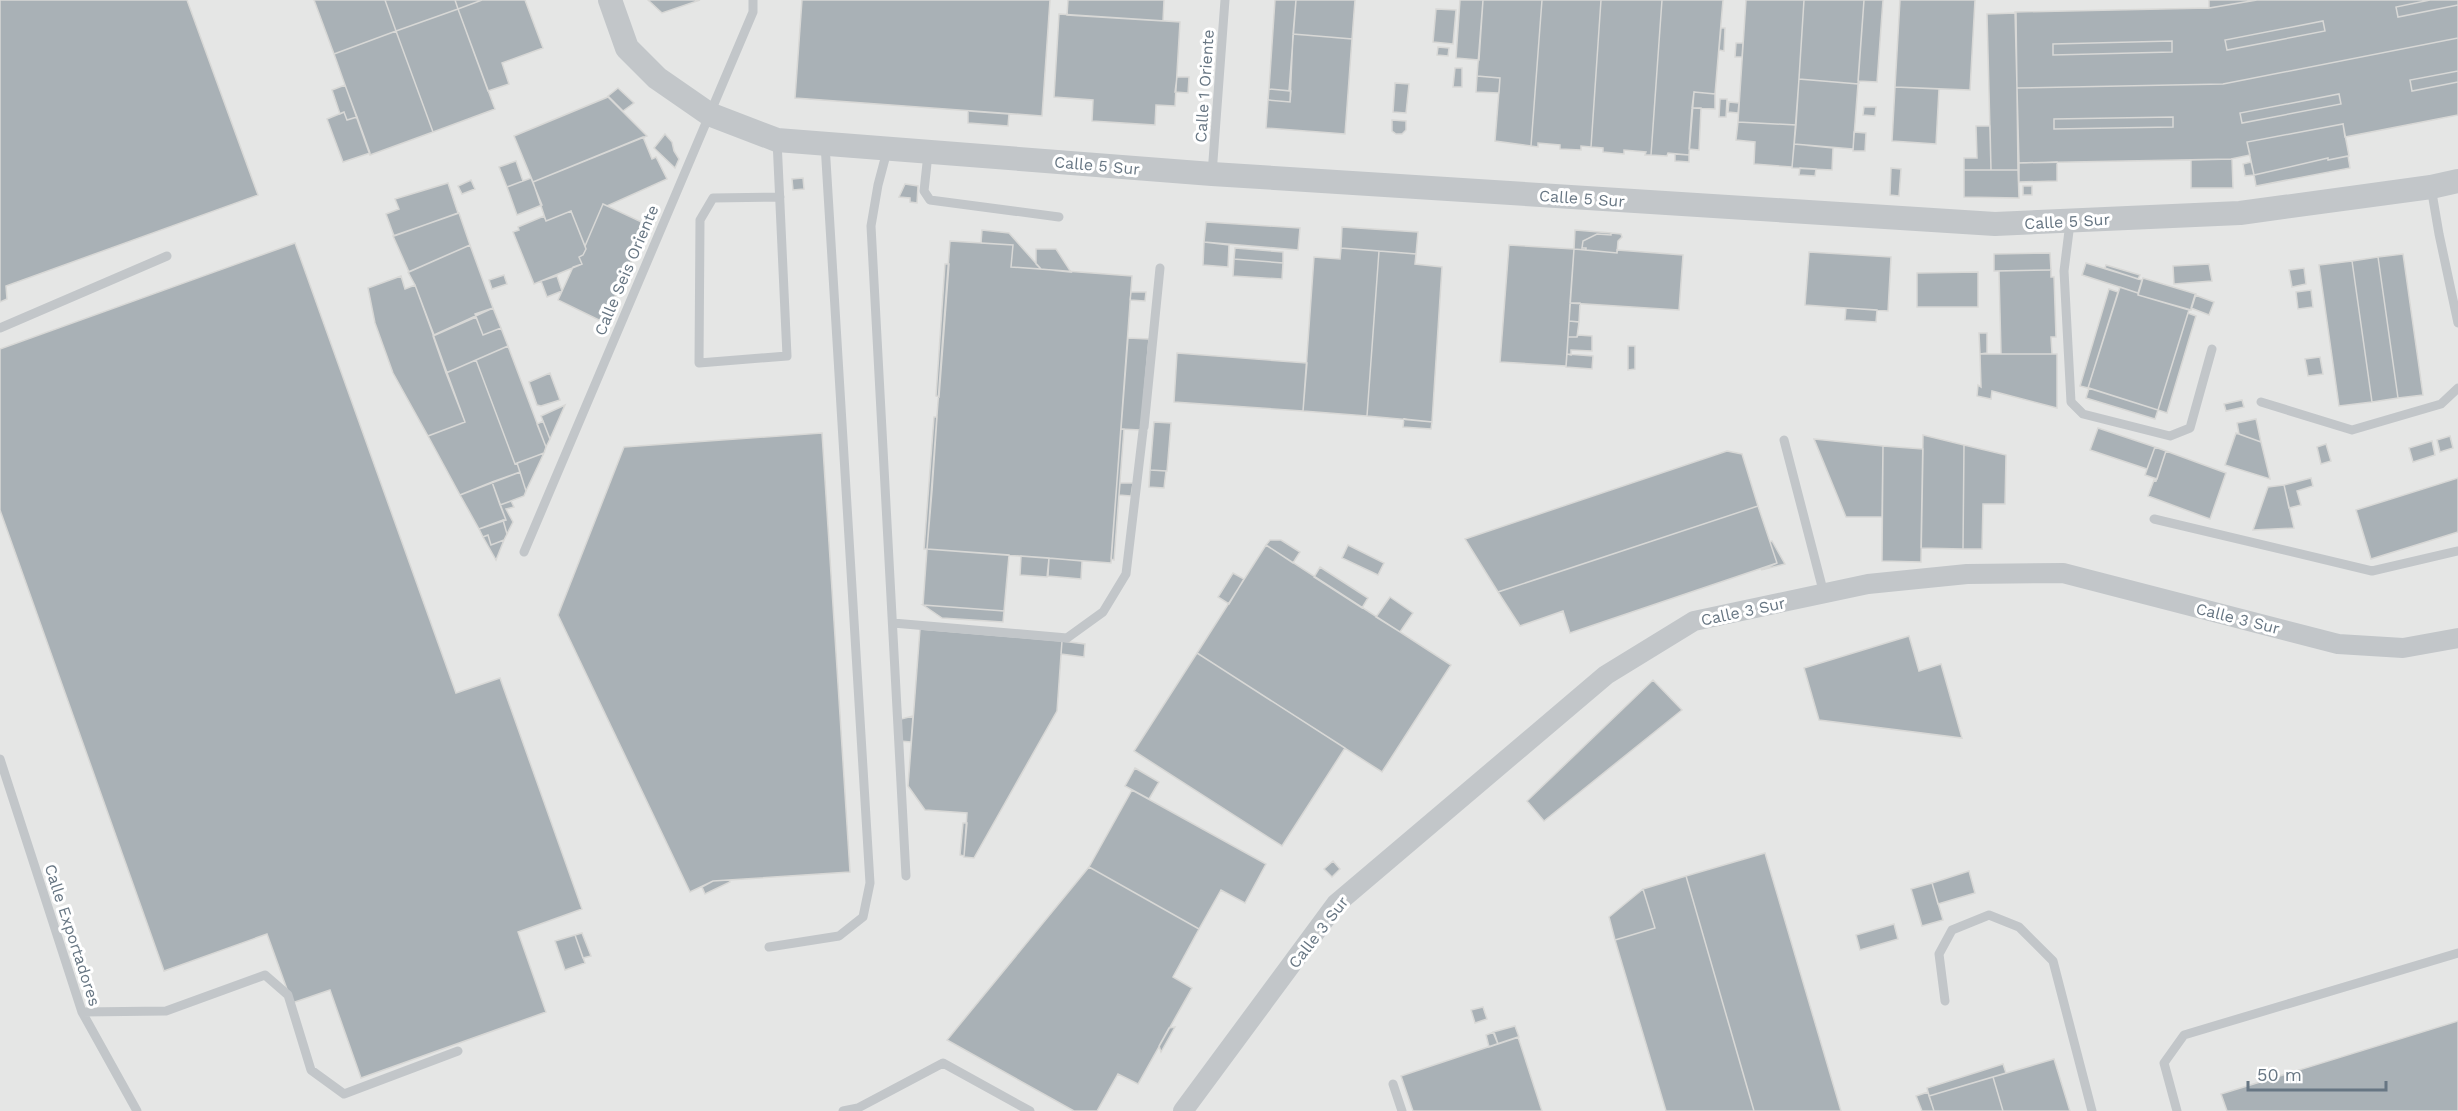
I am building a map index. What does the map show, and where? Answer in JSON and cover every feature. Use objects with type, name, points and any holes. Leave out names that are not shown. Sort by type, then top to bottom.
[{"type":"street","name":"Calle 5 Sur","points":[[610,0],[627,48],[657,78],[709,114],[777,140],[1212,174],[1995,224],[2240,213],[2431,187],[2458,181]]},
{"type":"street","name":"Calle 3 Sur","points":[[1183,1111],[1336,904],[1606,675],[1694,621],[1868,584],[1967,574],[2063,573],[2338,644],[2403,648],[2458,638]]},
{"type":"lane","name":"Calle Seis Oriente","points":[[524,552],[753,12],[753,0]]},
{"type":"lane","name":"Calle 1 Oriente","points":[[1212,174],[1225,0]]},
{"type":"lane","points":[[777,140],[780,197],[788,356],[699,363],[700,220],[713,198],[780,197]]},
{"type":"lane","points":[[769,947],[839,936],[863,917],[870,883],[825,144]]},
{"type":"lane","points":[[888,149],[878,185],[871,226],[906,876]]},
{"type":"lane","points":[[928,152],[924,191],[930,200],[1059,217]]},
{"type":"lane","points":[[2431,187],[2458,323]]},
{"type":"lane","points":[[2070,220],[2064,271],[2071,402],[2083,414],[2170,436],[2190,428],[2212,350]]},
{"type":"lane","points":[[0,328],[167,256]]},
{"type":"lane","points":[[893,623],[1067,638],[1103,612],[1126,574],[1144,429],[1160,268]]},
{"type":"lane","points":[[2261,402],[2352,430],[2441,404],[2458,388]]},
{"type":"lane","points":[[1784,440],[1824,594]]},
{"type":"lane","points":[[2154,519],[2372,571],[2458,551]]},
{"type":"lane","name":"Calle Exportadores","points":[[0,759],[82,1012],[137,1111]]},
{"type":"lane","points":[[1945,1001],[1939,954],[1952,930],[1989,915],[2019,927],[2053,961],[2092,1111]]},
{"type":"lane","points":[[2176,1111],[2164,1064],[2184,1035],[2458,953]]},
{"type":"lane","points":[[82,1012],[166,1011],[266,975],[288,995],[311,1070],[344,1094],[458,1051]]},
{"type":"lane","points":[[843,1111],[858,1108],[943,1063],[1030,1111]]},
{"type":"lane","points":[[1393,1084],[1402,1111]]},
{"type":"shaded area","points":[[0,0],[2458,0],[2458,1111],[0,1111]]},
{"type":"building","points":[[0,0],[187,0],[258,195],[6,286],[7,299],[0,302]]},
{"type":"building","points":[[314,0],[385,0],[396,31],[334,54]]},
{"type":"building","points":[[385,0],[455,0],[458,9],[396,31]]},
{"type":"building","points":[[455,0],[482,0],[458,9]]},
{"type":"building","points":[[482,0],[525,0],[543,48],[502,63],[509,84],[488,91],[458,9]]},
{"type":"building","points":[[648,0],[700,0],[662,13]]},
{"type":"building","points":[[802,0],[1050,0],[1042,116],[795,98]]},
{"type":"building","points":[[1068,0],[1164,0],[1163,21],[1067,15]]},
{"type":"building","points":[[1275,0],[1296,0],[1289,91],[1269,89]]},
{"type":"building","points":[[1296,0],[1355,0],[1352,39],[1293,34]]},
{"type":"building","points":[[1460,0],[1483,0],[1479,60],[1456,58]]},
{"type":"building","points":[[1483,0],[1542,0],[1531,146],[1495,141],[1500,78],[1477,76]]},
{"type":"building","points":[[1542,0],[1601,0],[1591,147],[1581,146],[1581,150],[1560,149],[1560,145],[1538,143],[1538,147],[1531,146]]},
{"type":"building","points":[[1601,0],[1662,0],[1651,155],[1645,155],[1646,152],[1624,150],[1624,154],[1603,152],[1603,148],[1591,147]]},
{"type":"building","points":[[1662,0],[1723,0],[1715,94],[1694,92],[1689,155],[1668,153],[1667,156],[1651,155]]},
{"type":"building","points":[[1746,0],[1804,0],[1796,125],[1738,122]]},
{"type":"building","points":[[1804,0],[1864,0],[1858,84],[1799,79]]},
{"type":"building","points":[[1864,0],[1883,0],[1877,82],[1859,81],[1859,84],[1858,81]]},
{"type":"building","points":[[1900,0],[1975,0],[1970,90],[1895,87]]},
{"type":"building","points":[[2209,0],[2257,0],[2209,8]]},
{"type":"building","points":[[2257,0],[2430,0],[2396,7],[2398,17],[2458,5],[2458,38],[2223,84],[2017,88],[2015,12],[2209,8]],"holes":[[[2323,21],[2325,31],[2227,50],[2225,40]],[[2172,41],[2172,52],[2053,55],[2053,44]]]},
{"type":"building","points":[[2430,0],[2458,0],[2458,5],[2398,17],[2396,7]]},
{"type":"building","points":[[458,9],[495,109],[433,132],[396,31]]},
{"type":"building","points":[[1436,9],[1456,10],[1453,44],[1433,42]]},
{"type":"building","points":[[2016,13],[2018,170],[1991,170],[1987,14]]},
{"type":"building","points":[[1059,14],[1180,22],[1175,106],[1156,105],[1155,125],[1092,121],[1093,100],[1054,97]]},
{"type":"building","points":[[2323,21],[2325,31],[2227,50],[2225,40]]},
{"type":"building","points":[[1721,28],[1725,28],[1724,51],[1719,50]]},
{"type":"building","points":[[396,31],[433,132],[370,155],[334,54]]},
{"type":"building","points":[[1293,34],[1352,39],[1345,134],[1266,128],[1268,100],[1290,102]]},
{"type":"building","points":[[2458,38],[2458,71],[2410,80],[2412,91],[2458,82],[2458,115],[2345,137],[2343,124],[2247,142],[2250,155],[2231,159],[2019,163],[2017,88],[2223,84]],"holes":[[[2339,94],[2341,104],[2242,123],[2240,113]],[[2173,117],[2173,127],[2054,129],[2054,119]]]},
{"type":"building","points":[[2172,41],[2172,52],[2053,55],[2053,44]]},
{"type":"building","points":[[1736,43],[1743,43],[1742,57],[1735,57]]},
{"type":"building","points":[[1438,47],[1449,48],[1448,56],[1437,55]]},
{"type":"building","points":[[1455,68],[1462,68],[1462,87],[1453,87]]},
{"type":"building","points":[[2458,71],[2458,82],[2412,91],[2410,80]]},
{"type":"building","points":[[1477,76],[1500,78],[1499,93],[1476,92]]},
{"type":"building","points":[[1177,77],[1189,77],[1188,93],[1175,92]]},
{"type":"building","points":[[1799,79],[1858,84],[1853,149],[1794,144]]},
{"type":"building","points":[[1395,83],[1409,84],[1406,113],[1393,112]]},
{"type":"building","points":[[345,85],[357,117],[347,120],[344,112],[340,114],[332,90]]},
{"type":"building","points":[[1895,87],[1939,89],[1936,144],[1892,141]]},
{"type":"building","points":[[618,88],[634,103],[623,111],[608,96]]},
{"type":"building","points":[[1269,89],[1291,91],[1290,102],[1268,100]]},
{"type":"building","points":[[1694,92],[1715,94],[1715,109],[1692,108]]},
{"type":"building","points":[[2339,94],[2341,104],[2242,123],[2240,113]]},
{"type":"building","points":[[608,97],[647,136],[533,182],[514,136]]},
{"type":"building","points":[[1720,99],[1727,99],[1726,117],[1719,117]]},
{"type":"building","points":[[1729,102],[1739,103],[1738,113],[1728,112]]},
{"type":"building","points":[[1864,107],[1876,107],[1875,116],[1863,115]]},
{"type":"building","points":[[1692,108],[1701,108],[1699,150],[1689,149]]},
{"type":"building","points":[[968,111],[1009,114],[1008,126],[968,123]]},
{"type":"building","points":[[344,112],[347,120],[357,117],[370,153],[343,162],[327,119]]},
{"type":"building","points":[[2173,117],[2173,127],[2054,129],[2054,119]]},
{"type":"building","points":[[1392,120],[1406,121],[1406,130],[1402,134],[1392,131]]},
{"type":"building","points":[[1738,122],[1796,125],[1792,167],[1754,164],[1755,142],[1736,140]]},
{"type":"building","points":[[2343,124],[2349,156],[2328,160],[2328,158],[2254,175],[2247,142]]},
{"type":"building","points":[[1976,126],[1990,126],[1991,170],[1964,170],[1964,158],[1977,158]]},
{"type":"building","points":[[1854,132],[1866,133],[1865,151],[1853,151]]},
{"type":"building","points":[[665,134],[672,142],[679,159],[675,168],[654,148]]},
{"type":"building","points":[[643,137],[652,159],[656,157],[667,179],[607,206],[603,204],[585,246],[571,211],[546,221],[533,182]]},
{"type":"building","points":[[1794,144],[1833,148],[1832,170],[1792,168]]},
{"type":"building","points":[[1675,154],[1689,155],[1689,162],[1675,161]]},
{"type":"building","points":[[2348,156],[2350,168],[2256,186],[2254,175],[2328,158],[2328,160]]},
{"type":"building","points":[[2232,159],[2233,188],[2191,188],[2191,160]]},
{"type":"building","points":[[516,161],[523,181],[507,187],[499,167]]},
{"type":"building","points":[[2057,162],[2057,181],[2019,182],[2019,163]]},
{"type":"building","points":[[2251,162],[2254,175],[2245,176],[2243,164]]},
{"type":"building","points":[[1800,168],[1816,169],[1815,176],[1799,175]]},
{"type":"building","points":[[1891,168],[1901,169],[1899,196],[1890,195]]},
{"type":"building","points":[[1964,170],[2018,170],[2019,198],[1964,197]]},
{"type":"building","points":[[531,178],[542,205],[517,215],[507,187]]},
{"type":"building","points":[[803,178],[804,189],[793,190],[792,179]]},
{"type":"building","points":[[471,180],[475,189],[462,194],[458,186]]},
{"type":"building","points":[[448,183],[458,213],[394,236],[386,214],[399,209],[395,199]]},
{"type":"building","points":[[905,184],[918,186],[917,203],[910,202],[910,198],[899,197]]},
{"type":"building","points":[[2023,186],[2032,186],[2032,195],[2023,195]]},
{"type":"building","points":[[603,204],[648,225],[603,322],[558,300],[573,267],[582,264],[579,257],[586,249],[585,246]]},
{"type":"building","points":[[571,211],[586,249],[579,257],[582,264],[534,284],[513,232],[519,230],[518,227],[544,216],[546,221]]},
{"type":"building","points":[[459,213],[470,245],[409,272],[393,236]]},
{"type":"building","points":[[1206,222],[1300,228],[1298,250],[1204,242]]},
{"type":"building","points":[[1342,227],[1418,232],[1416,254],[1341,248]]},
{"type":"building","points":[[982,230],[1009,233],[1041,269],[1011,267],[1013,245],[981,243]]},
{"type":"building","points":[[1575,230],[1611,233],[1611,235],[1597,234],[1583,241],[1582,248],[1586,250],[1574,249]]},
{"type":"building","points":[[1611,233],[1621,234],[1622,237],[1618,241],[1617,253],[1582,248],[1583,241],[1597,234],[1611,235]]},
{"type":"building","points":[[950,241],[1013,245],[1011,267],[1132,276],[1111,563],[927,549]]},
{"type":"building","points":[[1204,242],[1229,245],[1228,267],[1203,265]]},
{"type":"building","points":[[295,243],[456,693],[500,678],[582,909],[518,932],[546,1012],[361,1078],[330,990],[292,1003],[267,934],[164,971],[0,510],[0,349]]},
{"type":"building","points":[[470,245],[493,308],[434,335],[408,272]]},
{"type":"building","points":[[1509,245],[1574,249],[1566,366],[1500,362]]},
{"type":"building","points":[[1235,248],[1283,252],[1283,263],[1234,259]]},
{"type":"building","points":[[1341,248],[1379,251],[1367,416],[1303,411],[1314,257],[1340,259]]},
{"type":"building","points":[[1036,249],[1056,249],[1071,272],[1041,269],[1036,264]]},
{"type":"building","points":[[1574,249],[1683,255],[1679,310],[1570,303]]},
{"type":"building","points":[[1379,251],[1416,254],[1415,264],[1442,267],[1432,422],[1367,416]]},
{"type":"building","points":[[1809,252],[1891,257],[1888,311],[1805,305]]},
{"type":"building","points":[[2050,253],[2051,270],[1994,271],[1994,254]]},
{"type":"building","points":[[2403,254],[2423,395],[2398,398],[2378,257]]},
{"type":"building","points":[[2378,257],[2398,398],[2372,402],[2352,261]]},
{"type":"building","points":[[1234,259],[1283,263],[1282,279],[1233,276]]},
{"type":"building","points":[[2352,261],[2372,402],[2339,406],[2319,265]]},
{"type":"building","points":[[2086,263],[2142,280],[2138,293],[2082,275]]},
{"type":"building","points":[[945,264],[949,264],[939,397],[936,396]]},
{"type":"building","points":[[2209,264],[2212,281],[2174,284],[2173,266]]},
{"type":"building","points":[[2106,265],[2140,275],[2138,279],[2105,268]]},
{"type":"building","points":[[2304,268],[2306,284],[2292,287],[2289,270]]},
{"type":"building","points":[[2051,270],[2051,277],[2054,277],[2056,337],[2051,337],[2052,354],[2001,354],[1999,271]]},
{"type":"building","points":[[1978,272],[1978,307],[1917,307],[1917,273]]},
{"type":"building","points":[[504,275],[507,284],[492,289],[489,280]]},
{"type":"building","points":[[401,276],[405,289],[415,285],[465,422],[428,436],[393,373],[375,323],[368,288]]},
{"type":"building","points":[[557,276],[562,291],[547,297],[541,281]]},
{"type":"building","points":[[2143,278],[2196,294],[2191,310],[2138,295]]},
{"type":"building","points":[[2120,287],[2138,293],[2138,295],[2189,310],[2158,410],[2088,388]]},
{"type":"building","points":[[2109,289],[2118,292],[2088,388],[2080,386]]},
{"type":"building","points":[[2311,290],[2313,307],[2298,309],[2296,292]]},
{"type":"building","points":[[1131,292],[1146,292],[1145,301],[1130,300]]},
{"type":"building","points":[[2195,295],[2214,302],[2209,315],[2191,308]]},
{"type":"building","points":[[1570,303],[1580,303],[1579,322],[1569,321]]},
{"type":"building","points":[[493,308],[501,328],[483,335],[475,314]]},
{"type":"building","points":[[1846,308],[1877,310],[1876,322],[1845,320]]},
{"type":"building","points":[[2188,313],[2196,316],[2167,413],[2158,410]]},
{"type":"building","points":[[476,317],[483,335],[501,328],[508,346],[446,373],[433,336]]},
{"type":"building","points":[[1569,321],[1579,322],[1577,337],[1568,337]]},
{"type":"building","points":[[1979,333],[1987,333],[1987,353],[1980,354]]},
{"type":"building","points":[[1592,336],[1592,351],[1571,350],[1571,355],[1567,354],[1568,337]]},
{"type":"building","points":[[1128,338],[1149,339],[1141,430],[1121,429]]},
{"type":"building","points":[[508,346],[546,447],[544,453],[515,464],[476,360]]},
{"type":"building","points":[[1628,346],[1635,346],[1635,369],[1628,370]]},
{"type":"building","points":[[1177,353],[1307,363],[1303,411],[1174,402]]},
{"type":"building","points":[[1567,354],[1593,356],[1592,369],[1566,367]]},
{"type":"building","points":[[1980,354],[2057,354],[2057,408],[1992,391],[1991,399],[1977,396],[1978,385],[1981,387]]},
{"type":"building","points":[[2320,357],[2323,374],[2308,376],[2305,359]]},
{"type":"building","points":[[476,360],[520,472],[460,495],[428,436],[465,422],[446,373]]},
{"type":"building","points":[[550,373],[560,400],[541,406],[537,405],[529,382]]},
{"type":"building","points":[[2089,388],[2158,410],[2155,419],[2086,398]]},
{"type":"building","points":[[2242,400],[2244,407],[2226,411],[2224,404]]},
{"type":"building","points":[[565,405],[550,439],[541,416]]},
{"type":"building","points":[[934,417],[937,417],[932,491],[927,549],[924,549]]},
{"type":"building","points":[[1404,419],[1432,422],[1431,429],[1403,427]]},
{"type":"building","points":[[2256,419],[2261,442],[2239,434],[2237,423]]},
{"type":"building","points":[[543,421],[550,439],[546,447],[537,424]]},
{"type":"building","points":[[1154,422],[1171,423],[1167,471],[1150,470]]},
{"type":"building","points":[[2098,428],[2155,447],[2147,469],[2090,450]]},
{"type":"building","points":[[1121,429],[1124,429],[1114,560],[1111,559]]},
{"type":"building","points":[[822,433],[850,872],[713,881],[690,892],[558,615],[624,447]]},
{"type":"building","points":[[2236,433],[2261,442],[2270,479],[2225,465]]},
{"type":"building","points":[[1923,435],[1964,445],[1963,549],[1921,548]]},
{"type":"building","points":[[2450,436],[2453,448],[2440,452],[2437,440]]},
{"type":"building","points":[[1814,439],[1883,446],[1882,517],[1846,517]]},
{"type":"building","points":[[2432,441],[2435,455],[2413,462],[2409,448]]},
{"type":"building","points":[[2326,444],[2331,461],[2321,464],[2317,447]]},
{"type":"building","points":[[1964,445],[2006,455],[2005,504],[1983,504],[1982,549],[1963,549]]},
{"type":"building","points":[[1883,446],[1923,449],[1921,562],[1882,561]]},
{"type":"building","points":[[2155,447],[2166,451],[2157,479],[2145,475]]},
{"type":"building","points":[[1727,451],[1742,454],[1758,506],[1498,592],[1465,539]]},
{"type":"building","points":[[2166,451],[2226,473],[2210,519],[2148,496],[2154,480],[2156,481]]},
{"type":"building","points":[[544,453],[526,491],[517,463]]},
{"type":"building","points":[[1150,470],[1166,471],[1164,488],[1149,487]]},
{"type":"building","points":[[520,472],[526,491],[524,496],[500,505],[492,482]]},
{"type":"building","points":[[2311,478],[2313,486],[2297,491],[2301,505],[2289,508],[2284,485]]},
{"type":"building","points":[[2458,478],[2458,532],[2371,559],[2356,510]]},
{"type":"building","points":[[492,482],[506,520],[479,529],[460,495]]},
{"type":"building","points":[[1120,483],[1133,483],[1131,496],[1119,495]]},
{"type":"building","points":[[2284,485],[2294,528],[2253,530],[2268,487]]},
{"type":"building","points":[[511,501],[514,507],[506,509],[513,522],[507,534],[503,520],[506,520],[500,505]]},
{"type":"building","points":[[1758,506],[1777,563],[1570,633],[1563,611],[1520,626],[1498,592]]},
{"type":"building","points":[[503,520],[507,534],[504,540],[491,545],[488,535],[483,537],[479,529]]},
{"type":"building","points":[[488,535],[491,545],[504,540],[496,560],[483,537]]},
{"type":"building","points":[[1270,540],[1281,540],[1300,552],[1293,563],[1266,545]]},
{"type":"building","points":[[1772,541],[1785,564],[1761,570],[1777,563],[1770,542]]},
{"type":"building","points":[[1266,545],[1451,665],[1382,772],[1197,653]]},
{"type":"building","points":[[1348,545],[1384,563],[1378,575],[1342,558]]},
{"type":"building","points":[[927,549],[1009,555],[1004,611],[923,605]]},
{"type":"building","points":[[1021,556],[1049,558],[1047,577],[1020,575]]},
{"type":"building","points":[[1049,558],[1082,561],[1081,579],[1048,576]]},
{"type":"building","points":[[1320,567],[1368,598],[1362,608],[1314,577]]},
{"type":"building","points":[[1233,573],[1244,579],[1229,604],[1218,597]]},
{"type":"building","points":[[1390,597],[1413,613],[1400,632],[1376,617]]},
{"type":"building","points":[[923,605],[1004,611],[1003,622],[942,618]]},
{"type":"building","points":[[920,629],[1062,641],[1057,711],[974,858],[964,857],[967,813],[925,810],[908,786]]},
{"type":"building","points":[[1909,636],[1919,671],[1941,664],[1962,738],[1819,720],[1804,668]]},
{"type":"building","points":[[1062,641],[1085,644],[1084,657],[1061,654]]},
{"type":"building","points":[[1197,653],[1345,748],[1282,846],[1134,751]]},
{"type":"building","points":[[1653,680],[1682,710],[1544,821],[1527,801]]},
{"type":"building","points":[[913,716],[911,742],[900,741],[901,719]]},
{"type":"building","points":[[1135,768],[1159,782],[1149,799],[1125,786]]},
{"type":"building","points":[[1132,790],[1266,864],[1245,903],[1221,890],[1199,929],[1089,867]]},
{"type":"building","points":[[963,823],[967,823],[964,856],[960,855]]},
{"type":"building","points":[[1765,853],[1841,1111],[1754,1111],[1686,876]]},
{"type":"building","points":[[1333,861],[1340,869],[1332,877],[1324,869]]},
{"type":"building","points":[[1089,867],[1199,929],[1173,977],[1192,988],[1138,1084],[1118,1074],[1097,1111],[1074,1111],[947,1040]]},
{"type":"building","points":[[1969,871],[1975,893],[1938,904],[1932,883]]},
{"type":"building","points":[[1686,876],[1754,1111],[1666,1111],[1615,940],[1655,928],[1643,889]]},
{"type":"building","points":[[729,880],[730,882],[705,894],[702,887],[713,881]]},
{"type":"building","points":[[1932,883],[1943,920],[1922,926],[1911,889]]},
{"type":"building","points":[[1643,889],[1655,928],[1615,940],[1609,917]]},
{"type":"building","points":[[1894,924],[1898,939],[1860,950],[1856,935]]},
{"type":"building","points":[[582,933],[591,956],[583,958],[575,935]]},
{"type":"building","points":[[575,935],[585,963],[565,970],[555,941]]},
{"type":"building","points":[[1483,1007],[1487,1019],[1475,1023],[1471,1010]]},
{"type":"building","points":[[2458,1021],[2458,1111],[2227,1111],[2221,1094]]},
{"type":"building","points":[[1515,1026],[1519,1037],[1498,1044],[1493,1032]]},
{"type":"building","points":[[1175,1027],[1161,1052],[1159,1046],[1169,1028]]},
{"type":"building","points":[[1494,1032],[1498,1044],[1489,1047],[1486,1035]]},
{"type":"building","points":[[1518,1037],[1542,1111],[1413,1111],[1401,1076]]},
{"type":"building","points":[[2054,1059],[2070,1111],[2003,1111],[1993,1077]]},
{"type":"building","points":[[2003,1064],[2006,1073],[1929,1096],[1927,1088]]},
{"type":"building","points":[[1993,1077],[2003,1111],[1934,1111],[1929,1096]]},
{"type":"building","points":[[1928,1092],[1934,1111],[1922,1111],[1916,1096]]}]
